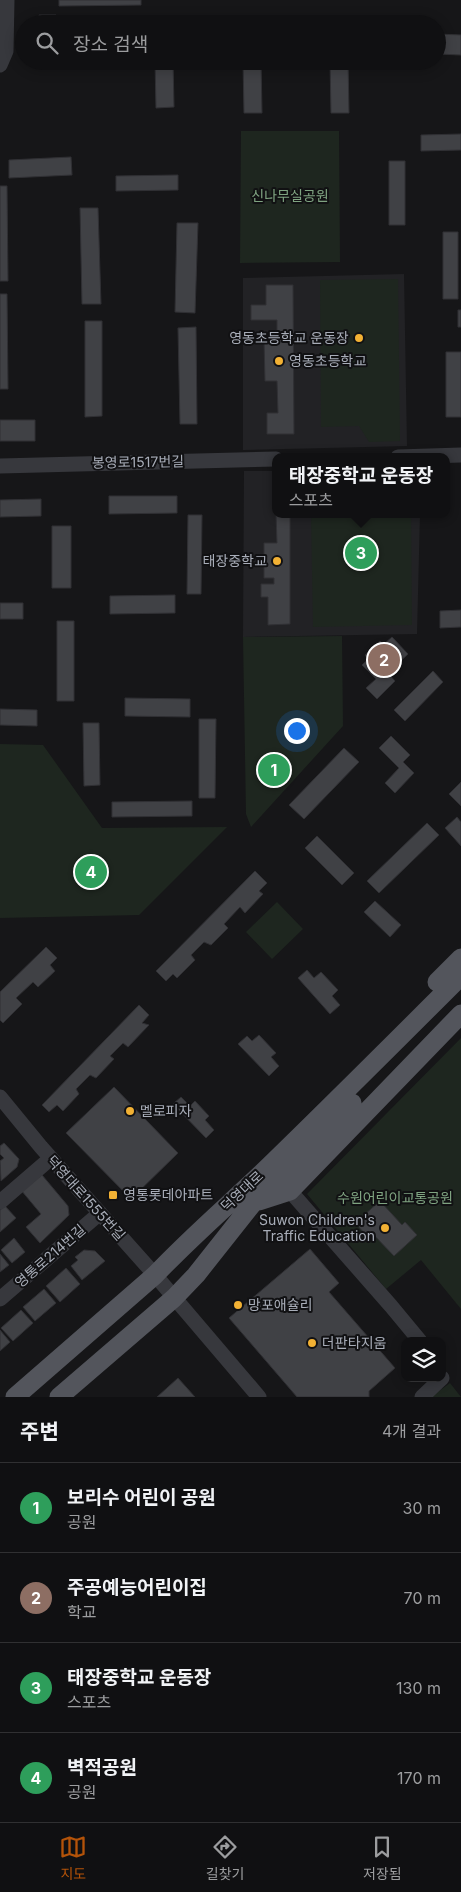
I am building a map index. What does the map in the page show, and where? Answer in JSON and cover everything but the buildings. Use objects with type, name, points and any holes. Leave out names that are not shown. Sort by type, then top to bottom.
[{"type":"main road","points":[[248,1198],[265,1156],[461,958]]},
{"type":"main road","name":"덕영대로","points":[[348,1098],[461,976]]},
{"type":"main road","name":"덕영대로","points":[[15,1397],[155,1275],[176,1253],[248,1198],[348,1098],[461,990]]},
{"type":"main road","points":[[248,1198],[290,1191],[461,1014]]},
{"type":"main road","name":"덕영대로","points":[[60,1397],[174,1298],[196,1275],[248,1198]]},
{"type":"street","points":[[0,65],[6,51],[7,0]]},
{"type":"street","name":"봉영로1517번길","points":[[0,466],[272,459]]},
{"type":"street","name":"덕영대로1555번길","points":[[0,1097],[259,1397]]},
{"type":"street","points":[[0,1202],[51,1158]]},
{"type":"street","points":[[290,1191],[417,1337]]},
{"type":"street","name":"영통로214번길","points":[[0,1299],[100,1212]]},
{"type":"street","points":[[422,1397],[438,1382]]},
{"type":"shaded area","points":[[404,274],[407,446],[243,450],[243,278]]},
{"type":"shaded area","points":[[244,471],[272,471],[272,518],[420,518],[417,634],[243,637]]},
{"type":"green space","name":"신나무실공원","points":[[241,131],[339,131],[340,262],[240,263]]},
{"type":"green space","name":"영동초등학교 운동장","points":[[398,279],[400,441],[369,442],[359,426],[321,427],[320,280]]},
{"type":"green space","points":[[311,518],[411,518],[412,625],[313,627]]},
{"type":"green space","points":[[342,636],[343,726],[251,827],[246,814],[243,637]]},
{"type":"green space","points":[[0,744],[43,745],[102,828],[227,827],[139,915],[0,918]]},
{"type":"green space","points":[[277,902],[303,929],[272,959],[246,932]]},
{"type":"green space","name":"수원어린이교통공원","points":[[461,1038],[461,1309],[421,1260],[386,1289],[307,1194]]},
{"type":"green space","points":[[450,1383],[461,1397],[431,1397]]},
{"type":"place","name":"영동초등학교 운동장","points":[[359,338]]},
{"type":"place","name":"영동초등학교","points":[[279,361]]},
{"type":"place","name":"태장중학교 운동장","points":[[361,553]]},
{"type":"place","name":"태장중학교","points":[[277,561]]},
{"type":"place","name":"주공예능어린이집","points":[[384,660]]},
{"type":"place","name":"보리수 어린이 공원","points":[[274,770]]},
{"type":"place","name":"벽적공원","points":[[91,872]]},
{"type":"place","name":"멜로피자","points":[[130,1111]]},
{"type":"place","name":"영통롯데아파트","points":[[113,1195]]},
{"type":"place","name":"Suwon Children's Traffic Education","points":[[385,1228]]},
{"type":"place","name":"망포애슐리","points":[[238,1305]]},
{"type":"place","name":"더판타지움","points":[[312,1343]]}]
